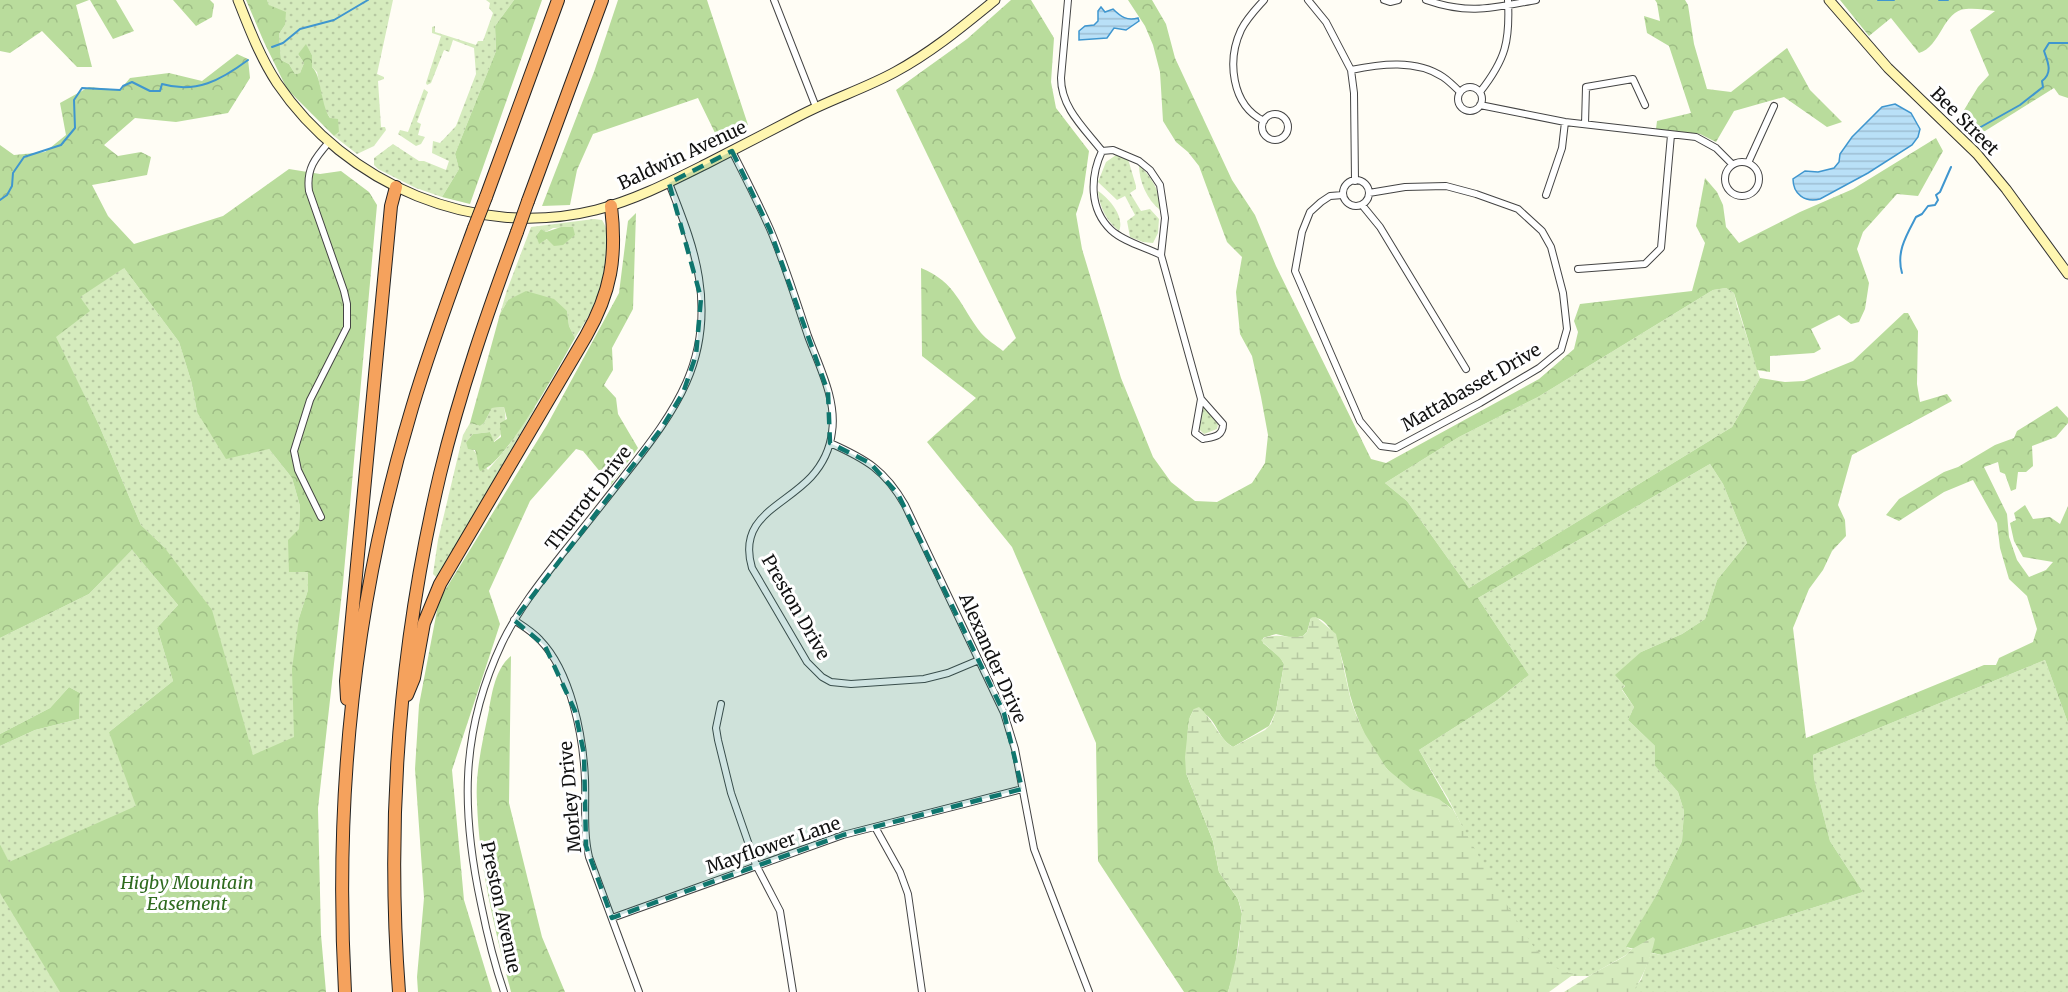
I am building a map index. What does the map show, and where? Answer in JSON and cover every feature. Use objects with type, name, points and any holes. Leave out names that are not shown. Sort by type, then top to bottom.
[{"type":"highway","points":[[345,992],[342,849],[351,713],[370,582],[393,479],[428,357],[558,0]]},
{"type":"highway","points":[[399,992],[394,856],[402,704],[416,599],[438,483],[474,354],[602,0]]},
{"type":"highway","points":[[351,713],[346,694],[346,681],[391,206],[396,187]]},
{"type":"highway","points":[[402,704],[414,678],[426,615],[440,584],[586,336],[602,304],[613,262],[614,235],[611,206]]},
{"type":"street","points":[[238,0],[258,49],[276,81],[298,110],[329,142],[314,160],[307,180],[344,291],[347,304],[347,327],[313,393],[294,451],[298,470],[321,517]]},
{"type":"street","points":[[774,0],[816,107]]},
{"type":"street","name":"Baldwin Avenue","points":[[329,142],[364,169],[396,187],[446,207],[508,218],[562,216],[611,206],[669,183],[816,107],[881,79],[913,62],[944,41],[995,0]]},
{"type":"street","points":[[1068,0],[1062,89],[1065,101],[1073,115],[1102,151]]},
{"type":"street","points":[[1264,0],[1242,28],[1234,56],[1234,74],[1242,101],[1254,117],[1264,121]]},
{"type":"street","points":[[1308,0],[1326,22],[1351,70],[1354,93],[1355,181],[1365,185],[1369,193],[1362,205]]},
{"type":"street","points":[[1384,0],[1390,2],[1398,0]]},
{"type":"street","points":[[1426,0],[1445,6],[1475,10],[1536,0]]},
{"type":"street","name":"Bee Street","points":[[1829,0],[1888,68],[1977,154],[2006,189],[2068,274]]},
{"type":"street","points":[[1480,92],[1495,72],[1504,52],[1509,27],[1508,3]]},
{"type":"street","points":[[1351,70],[1383,64],[1420,68],[1442,76],[1460,93]]},
{"type":"street","points":[[1585,124],[1586,87],[1633,79],[1645,105]]},
{"type":"street","points":[[1468,87],[1476,88],[1480,92],[1482,96],[1480,105],[1473,110],[1464,109],[1459,101],[1460,93],[1468,87]]},
{"type":"street","points":[[1480,105],[1565,122],[1696,137],[1716,148],[1732,164]]},
{"type":"street","points":[[1749,163],[1774,106]]},
{"type":"street","points":[[1273,114],[1282,116],[1287,123],[1287,133],[1279,139],[1271,139],[1264,133],[1264,121],[1273,114]]},
{"type":"street","points":[[1546,195],[1562,148],[1565,122]]},
{"type":"street","points":[[1578,269],[1645,264],[1661,248],[1671,135]]},
{"type":"street","points":[[1102,151],[1113,150],[1144,164],[1160,185],[1164,206],[1161,255],[1201,399],[1195,433],[1203,439],[1217,436],[1222,431],[1223,424],[1201,399]]},
{"type":"street","name":"Preston Drive","points":[[732,151],[770,230],[828,392],[832,417],[830,443],[812,477],[759,520],[748,544],[752,568],[807,662],[822,677],[831,682],[851,684],[936,677],[980,660]]},
{"type":"street","points":[[1102,151],[1093,187],[1093,197],[1098,212],[1111,230],[1161,255]]},
{"type":"street","points":[[1738,161],[1749,163],[1756,169],[1759,182],[1752,193],[1745,196],[1732,193],[1725,182],[1727,169],[1732,164],[1738,161]]},
{"type":"street","name":"Mattabasset Drive","points":[[1355,181],[1344,187],[1343,195],[1348,204],[1362,205],[1380,227],[1466,369]]},
{"type":"street","name":"Thurrott Drive","points":[[468,829],[467,779],[472,733],[485,685],[502,643],[514,620],[549,571],[661,429],[683,393],[690,375],[699,334],[701,298],[699,279],[690,241],[669,183]]},
{"type":"street","name":"Mattabasset Drive","points":[[1343,195],[1330,196],[1310,213],[1302,232],[1295,271],[1360,421],[1381,446],[1396,448],[1539,368],[1561,350],[1567,330],[1563,293],[1551,247],[1542,231],[1518,209],[1446,186],[1405,187],[1369,193]]},
{"type":"street","name":"Alexander Drive","points":[[830,443],[870,463],[891,483],[905,506],[980,660],[1011,732],[1029,828],[1041,869],[1089,992]]},
{"type":"street","name":"Morley Drive","points":[[514,620],[545,646],[561,673],[575,711],[584,754],[586,846],[612,918]]},
{"type":"street","points":[[721,704],[716,728],[731,793],[756,865],[780,911],[793,992]]},
{"type":"street","name":"Mayflower Lane","points":[[612,918],[843,835],[1022,789]]},
{"type":"street","points":[[875,827],[905,883],[922,992]]},
{"type":"street","name":"Preston Avenue","points":[[468,829],[484,921],[504,992]]},
{"type":"street","points":[[612,918],[639,992]]},
{"type":"highlighted area","points":[[732,151],[770,230],[828,392],[830,443],[870,463],[898,494],[1004,713],[1022,789],[843,835],[612,918],[586,846],[584,754],[575,711],[545,646],[514,620],[661,429],[683,393],[696,355],[701,298],[669,183]]},
{"type":"green space","points":[[0,0],[89,0],[76,5],[92,67],[77,67],[42,31],[10,53],[0,51]]},
{"type":"green space","points":[[90,0],[116,0],[134,31],[113,39]]},
{"type":"green space","points":[[173,0],[210,0],[214,4],[212,17],[196,26]]},
{"type":"green space","points":[[246,0],[267,0],[269,5],[286,12],[285,25],[279,34],[281,60],[289,64],[295,74],[300,73],[304,63],[298,54],[306,44],[312,55],[312,67],[318,77],[324,105],[330,118],[338,119],[339,132],[334,136],[287,89]]},
{"type":"green space","points":[[267,0],[393,0],[377,74],[384,77],[378,81],[381,127],[385,127],[386,130],[374,146],[357,154],[334,136],[339,132],[324,108],[317,72],[312,67],[312,55],[306,45],[298,54],[304,63],[300,73],[295,74],[289,64],[281,60],[279,34],[285,25]]},
{"type":"green space","points":[[486,0],[514,0],[495,26],[496,51],[455,154],[459,169],[442,197],[416,188],[378,169],[374,165],[374,158],[393,144],[419,161],[446,170],[449,161],[432,153],[433,141],[440,143],[456,126],[476,74],[474,48],[453,40],[449,52],[444,50],[431,83],[427,85],[441,36],[432,33],[432,27],[435,26],[435,32],[476,45],[478,41],[483,41],[493,13],[489,8],[490,3]]},
{"type":"green space","points":[[514,0],[542,0],[470,204],[442,197],[459,169],[455,154],[496,51],[495,26]]},
{"type":"green space","points":[[618,0],[707,0],[748,125],[717,137],[698,98],[593,134],[577,170],[570,205],[542,206],[594,72]]},
{"type":"green space","points":[[1011,0],[1031,0],[1054,38],[1051,82],[1056,108],[1089,151],[1083,193],[1076,214],[1082,249],[1121,378],[1153,457],[1171,482],[1195,501],[1217,502],[1252,483],[1265,463],[1268,435],[1252,356],[1240,334],[1236,292],[1242,257],[1227,242],[1199,166],[1176,142],[1163,121],[1160,72],[1153,45],[1145,26],[1128,0],[1152,0],[1166,24],[1175,58],[1232,180],[1255,215],[1276,266],[1371,459],[1386,463],[1539,379],[1574,349],[1578,332],[1574,321],[1580,304],[1692,291],[1705,243],[1696,226],[1705,178],[1717,192],[1723,205],[1726,227],[1739,243],[1800,212],[1853,189],[1936,138],[1943,151],[1918,196],[1897,194],[1863,232],[1857,249],[1869,283],[1865,309],[1859,322],[1851,324],[1839,315],[1811,329],[1821,349],[1814,353],[1770,356],[1770,372],[1757,370],[1734,293],[1726,288],[1713,290],[1538,397],[1459,437],[1385,483],[1407,501],[1469,588],[1732,427],[1760,378],[1785,382],[1804,381],[1853,361],[1904,313],[1908,313],[1918,331],[1917,384],[1920,402],[1947,394],[1952,401],[1852,455],[1838,505],[1845,520],[1846,536],[1832,551],[1823,570],[1809,589],[1793,628],[1806,738],[1984,665],[1996,665],[1999,658],[2033,642],[2037,629],[2027,596],[2009,579],[2000,548],[1997,523],[1973,480],[1944,492],[1899,521],[1886,515],[1899,499],[1944,472],[1958,467],[1995,445],[2014,438],[2017,431],[2057,406],[2068,418],[2068,423],[2056,437],[2032,446],[2033,466],[2026,472],[2018,472],[2016,489],[2011,491],[2005,474],[2000,472],[1998,462],[1984,467],[2007,514],[2009,537],[2017,560],[2029,577],[2046,570],[2053,562],[2023,557],[2014,541],[2010,523],[2016,520],[2014,513],[2025,505],[2033,519],[2050,517],[2060,524],[2068,506],[2068,723],[2045,660],[1813,755],[1814,778],[1830,841],[1863,892],[1662,955],[1626,947],[1657,894],[1682,841],[1684,811],[1678,792],[1655,766],[1655,746],[1628,720],[1634,707],[1622,689],[1625,686],[1615,675],[1641,652],[1682,634],[1705,619],[1717,580],[1747,543],[1723,484],[1710,464],[1478,598],[1529,675],[1496,701],[1419,750],[1454,811],[1433,798],[1408,788],[1390,773],[1376,754],[1364,734],[1354,708],[1339,649],[1328,626],[1320,619],[1311,618],[1307,632],[1303,636],[1293,638],[1276,634],[1263,638],[1263,643],[1280,657],[1284,664],[1276,711],[1269,726],[1233,747],[1222,737],[1208,716],[1194,709],[1190,717],[1186,773],[1213,841],[1219,872],[1238,899],[1242,914],[1235,968],[1228,992],[1184,992],[1098,861],[1096,743],[1012,547],[927,442],[976,398],[922,356],[921,268],[942,280],[950,288],[981,333],[1003,351],[1016,338],[896,90],[967,39]]},
{"type":"green space","points":[[1655,0],[1685,0],[1688,5],[1694,44],[1707,89],[1731,92],[1787,48],[1810,90],[1842,122],[1827,127],[1784,97],[1734,111],[1716,142],[1700,134],[1656,129],[1657,121],[1691,113],[1669,46],[1647,33],[1644,16],[1660,21]]},
{"type":"green space","points":[[1840,0],[2068,0],[2068,98],[2059,95],[2054,88],[1977,136],[1958,120],[1978,87],[1989,75],[1970,30],[1995,11],[1966,9],[1958,11],[1952,15],[1932,44],[1919,53],[1891,18],[1869,36]]},
{"type":"green space","name":"Higby Mountain Easement","points":[[237,54],[248,59],[250,78],[228,113],[176,122],[135,118],[104,145],[118,156],[141,152],[151,157],[147,175],[92,185],[108,216],[134,244],[223,216],[289,169],[320,174],[341,171],[369,192],[377,205],[343,583],[318,808],[321,935],[326,992],[60,992],[0,893],[0,844],[9,862],[136,806],[109,732],[173,681],[157,628],[178,605],[132,550],[89,594],[0,638],[0,145],[14,155],[45,152],[66,135],[60,103],[89,87],[120,90],[130,78],[169,73],[202,81]],"holes":[[[124,268],[179,342],[192,384],[197,412],[226,459],[269,449],[292,478],[300,506],[299,529],[288,540],[289,572],[308,572],[308,590],[299,618],[292,669],[294,737],[253,755],[212,610],[164,547],[141,525],[99,425],[56,337],[90,311],[80,297]]]},
{"type":"green space","points":[[424,89],[428,92],[417,122],[421,124],[418,135],[425,137],[421,144],[416,146],[398,134],[400,130],[408,132]]},
{"type":"green space","points":[[1116,155],[1128,159],[1136,186],[1136,189],[1130,193],[1141,211],[1150,209],[1159,219],[1158,233],[1153,243],[1130,237],[1127,221],[1135,215],[1125,196],[1117,200],[1098,182],[1106,162]]},
{"type":"green space","points":[[1139,165],[1155,185],[1160,210],[1145,190],[1140,177]]},
{"type":"green space","name":"Higby Mountain Easement","points":[[0,182],[124,268],[179,342],[192,384],[197,412],[269,449],[292,478],[300,506],[299,529],[289,572],[308,572],[308,590],[299,618],[292,992],[0,992],[0,866],[8,862],[0,844],[0,746],[35,730],[79,719],[80,693],[69,687],[50,708],[0,734],[0,638],[89,594],[132,550],[178,605],[157,628],[173,681],[109,732],[253,755],[164,547],[141,525],[99,425],[55,337]]},
{"type":"green space","points":[[1098,191],[1118,214],[1119,231],[1104,213]]},
{"type":"green space","points":[[636,213],[633,309],[612,348],[613,370],[604,385],[616,398],[618,414],[638,448],[611,485],[583,451],[576,449],[530,501],[489,591],[500,624],[452,770],[464,900],[492,992],[418,992],[417,977],[424,898],[415,769],[419,705],[439,600],[547,425],[619,293],[628,221]]},
{"type":"green space","points":[[594,219],[602,220],[607,231],[605,265],[600,287],[593,307],[575,338],[569,326],[567,311],[508,300],[500,314],[531,227]],"holes":[[[573,227],[539,243],[536,236],[541,229],[546,232],[553,228]]]},
{"type":"green space","points":[[561,227],[573,227],[575,235],[563,245],[554,246],[547,239],[539,244],[536,236],[541,229],[546,232]]},
{"type":"green space","points":[[1726,288],[1734,293],[1760,378],[1732,427],[1469,588],[1407,501],[1385,483],[1459,437],[1538,397],[1713,290]]},
{"type":"green space","points":[[526,291],[554,299],[567,311],[569,326],[575,338],[517,434],[491,465],[480,471],[475,450],[468,449],[466,442],[473,434],[490,432],[494,442],[501,437],[500,423],[507,419],[504,407],[492,408],[480,426],[470,423],[500,314],[508,300]]},
{"type":"green space","points":[[535,406],[437,578],[433,574],[438,540],[463,435],[470,423],[480,426],[492,408],[504,407],[505,417],[501,435],[493,442],[490,432],[473,434],[466,442],[488,470],[509,445]]},
{"type":"green space","points":[[1203,406],[1218,424],[1217,429],[1204,434],[1199,429]]},
{"type":"green space","points":[[1710,464],[1723,484],[1747,543],[1717,580],[1705,619],[1682,634],[1641,652],[1622,690],[1634,707],[1628,720],[1655,746],[1655,766],[1678,792],[1684,811],[1682,841],[1657,894],[1627,948],[1632,949],[1626,955],[1589,976],[1566,976],[1542,962],[1520,932],[1475,853],[1449,800],[1419,750],[1496,701],[1529,675],[1478,598]]},
{"type":"green space","points":[[1316,617],[1336,634],[1351,701],[1357,717],[1387,769],[1411,789],[1439,799],[1454,811],[1495,886],[1535,949],[1553,966],[1574,974],[1549,992],[1228,992],[1238,950],[1242,912],[1238,899],[1219,872],[1213,841],[1186,773],[1185,757],[1189,719],[1194,709],[1199,707],[1228,744],[1233,747],[1265,730],[1271,724],[1276,711],[1284,664],[1261,640],[1274,636],[1299,637],[1304,635],[1311,618]]},
{"type":"green space","points":[[511,656],[509,803],[542,937],[565,992],[511,992],[484,874],[478,826],[478,767],[496,681],[502,667]]},
{"type":"green space","points":[[2045,660],[2068,723],[2068,992],[1630,992],[1641,980],[1651,953],[1662,955],[1863,892],[1830,841],[1814,778],[1813,755]]},
{"type":"green space","points":[[69,687],[80,693],[79,719],[35,730],[0,746],[0,734],[50,708]]},
{"type":"green space","points":[[1653,937],[1655,939],[1649,960],[1633,992],[1564,992],[1625,956],[1632,949]]},
{"type":"water","points":[[1101,7],[1105,12],[1113,9],[1124,18],[1138,18],[1139,21],[1126,30],[1114,28],[1107,38],[1079,40],[1079,31],[1098,21],[1098,11]]},
{"type":"water","points":[[1895,104],[1911,113],[1920,129],[1912,145],[1868,173],[1820,199],[1809,200],[1798,193],[1793,179],[1805,171],[1818,172],[1834,168],[1839,162],[1840,154],[1852,137],[1882,107]]},
{"type":"waterway","points":[[272,47],[283,43],[300,29],[334,20],[368,0]]},
{"type":"waterway","points":[[1878,0],[1894,0]]},
{"type":"waterway","points":[[1939,0],[1948,0]]},
{"type":"waterway","points":[[1979,128],[2020,105],[2043,87],[2042,81],[2049,71],[2044,51],[2049,43],[2068,43]]},
{"type":"waterway","points":[[0,200],[7,195],[12,186],[13,173],[24,157],[61,145],[75,128],[74,100],[82,88],[120,90],[132,82],[150,91],[160,91],[162,84],[174,87],[197,86],[228,74],[248,60]]},
{"type":"waterway","points":[[1902,273],[1900,258],[1906,238],[1916,217],[1922,214],[1928,206],[1935,205],[1938,200],[1936,195],[1940,192],[1951,167]]}]
